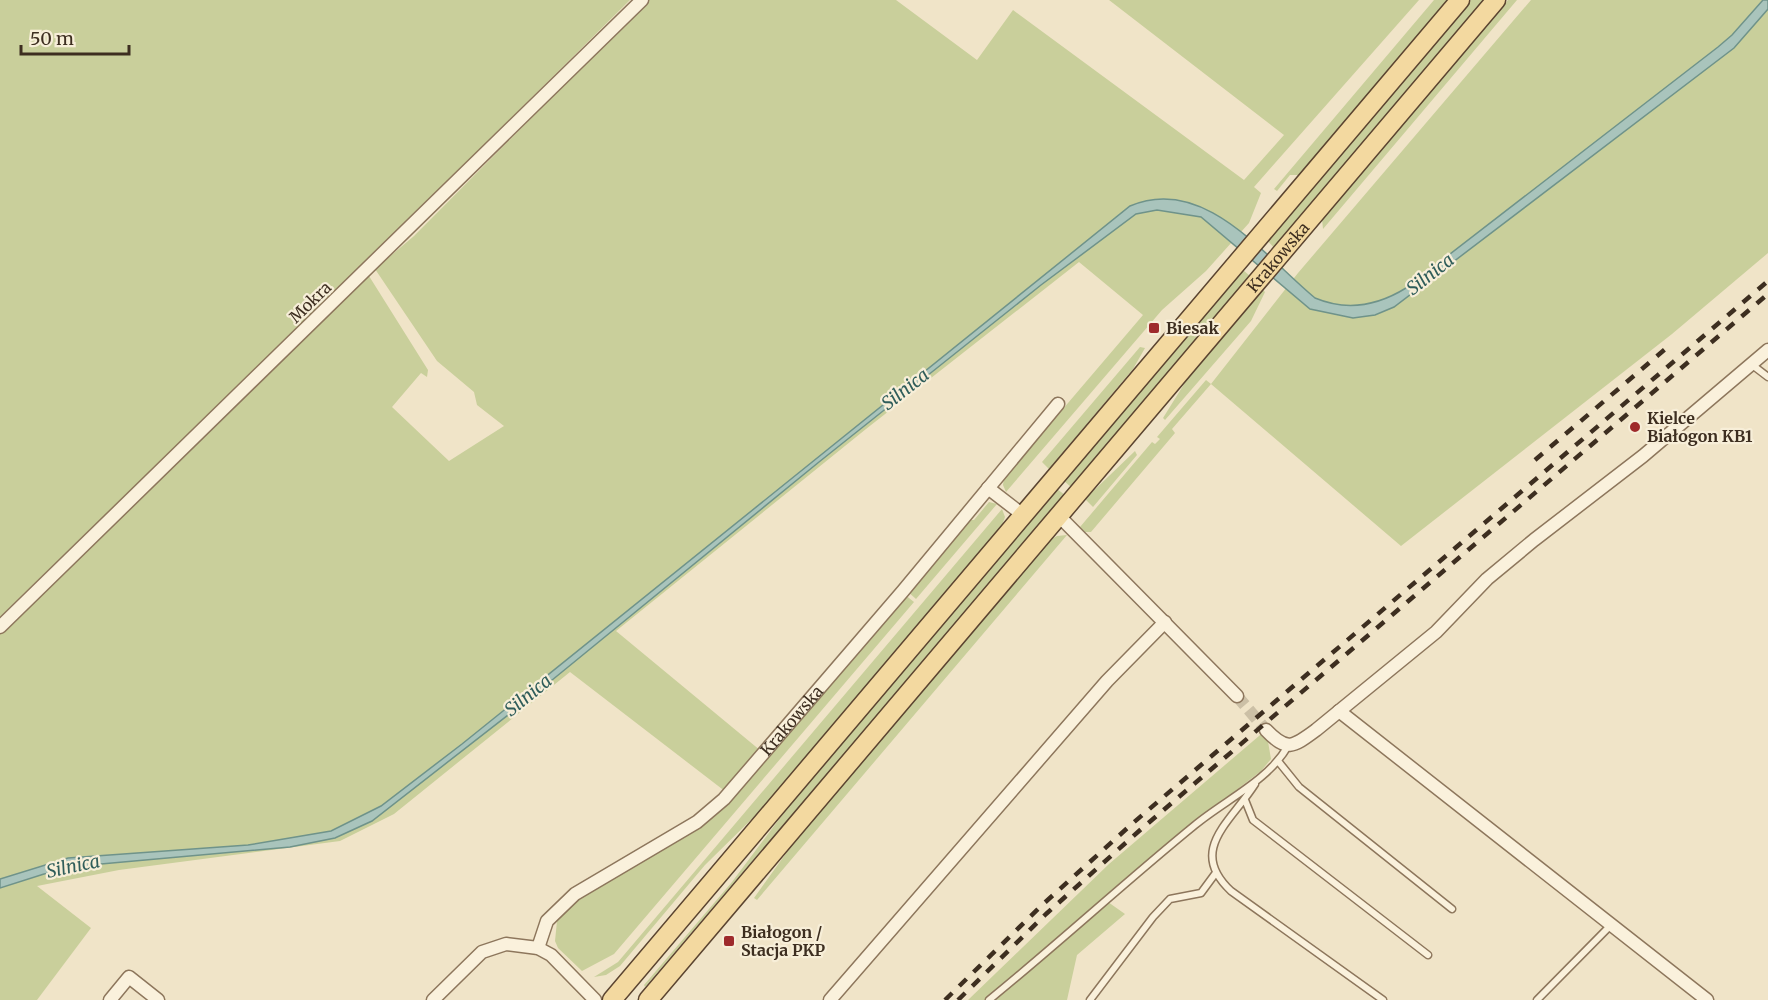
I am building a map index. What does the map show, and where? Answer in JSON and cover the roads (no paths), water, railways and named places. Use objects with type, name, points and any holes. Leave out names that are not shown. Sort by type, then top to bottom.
[{"type":"main road","name":"Krakowska","points":[[612,1000],[1460,0]]},
{"type":"main road","name":"Krakowska","points":[[648,1000],[1496,0]]},
{"type":"street","name":"Mokra","points":[[0,627],[642,0]]},
{"type":"street","points":[[1266,730],[1278,742],[1288,746],[1307,737],[1436,632],[1487,579],[1643,456],[1768,350]]},
{"type":"street","name":"Krakowska","points":[[538,948],[547,921],[575,894],[698,822],[724,799],[888,609],[1058,404]]},
{"type":"street","points":[[988,488],[1023,515]]},
{"type":"street","points":[[1059,516],[1237,696]]},
{"type":"street","points":[[830,1000],[1107,681],[1165,622]]},
{"type":"street","points":[[1339,711],[1707,1000]]},
{"type":"street","points":[[433,1000],[482,952],[506,944],[538,948],[551,955],[595,1000]]},
{"type":"street","points":[[110,1000],[129,977],[158,1000]]},
{"type":"lane","points":[[1751,364],[1768,377]]},
{"type":"lane","points":[[989,1000],[1189,830],[1257,780],[1278,760],[1288,746]]},
{"type":"lane","points":[[1278,760],[1299,787],[1452,909]]},
{"type":"lane","points":[[1257,780],[1213,845],[1212,866],[1215,874],[1231,891],[1383,1000]]},
{"type":"lane","points":[[1245,800],[1253,820],[1428,955]]},
{"type":"lane","points":[[1090,1000],[1153,917],[1170,899],[1201,892],[1215,874]]},
{"type":"lane","points":[[1537,1000],[1611,925]]},
{"type":"water","name":"Silnica","points":[[1763,0],[1768,0],[1768,9],[1734,48],[1394,307],[1375,315],[1353,318],[1310,309],[1201,217],[1157,210],[1136,214],[1041,285],[819,462],[535,694],[372,821],[335,838],[290,847],[101,864],[44,874],[0,888],[0,879],[68,858],[248,845],[331,831],[381,806],[462,744],[1130,206],[1157,199],[1183,201],[1208,210],[1254,242],[1315,298],[1338,304],[1373,303],[1406,288],[1718,47],[1732,35]]},
{"type":"tunnel","points":[[1237,696],[1266,730]]},
{"type":"railway","points":[[945,1000],[1041,906],[1133,823],[1768,281]]},
{"type":"railway","points":[[958,1000],[1046,914],[1139,831],[1768,294]]},
{"type":"railway","points":[[1535,460],[1670,345]]},
{"type":"place","name":"Biesak","points":[[1154,328]]},
{"type":"place","name":"Kielce Białogon KB1","points":[[1635,427]]},
{"type":"place","name":"Białogon / Stacja PKP","points":[[729,941]]}]
